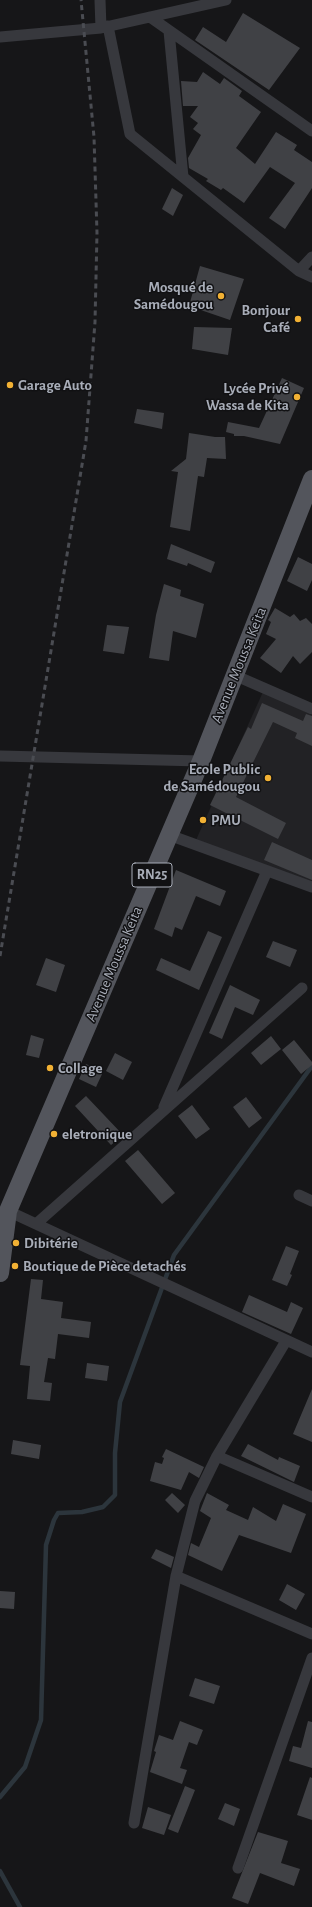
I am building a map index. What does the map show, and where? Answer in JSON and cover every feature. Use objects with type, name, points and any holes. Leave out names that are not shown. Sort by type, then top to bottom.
[{"type":"main road","name":"Avenue Moussa Keïta","points":[[0,1273],[8,1211],[201,761],[312,479]]},
{"type":"street","points":[[100,0],[104,27],[130,134],[299,271],[312,277]]},
{"type":"street","points":[[0,37],[104,27],[226,0]]},
{"type":"street","points":[[150,17],[312,130]]},
{"type":"street","points":[[170,31],[183,177]]},
{"type":"street","points":[[299,271],[312,257]]},
{"type":"street","points":[[234,675],[312,709]]},
{"type":"street","points":[[0,756],[201,761]]},
{"type":"street","points":[[169,835],[312,887]]},
{"type":"street","points":[[163,1112],[267,871]]},
{"type":"street","points":[[36,1224],[302,988]]},
{"type":"street","points":[[299,1195],[312,1201]]},
{"type":"street","points":[[8,1211],[312,1352]]},
{"type":"street","points":[[134,1823],[176,1576],[195,1501],[217,1456],[286,1341]]},
{"type":"street","points":[[217,1456],[312,1497]]},
{"type":"street","points":[[176,1576],[312,1634]]},
{"type":"street","points":[[238,1868],[312,1658]]},
{"type":"shaded area","name":"Ecole Public de Samédougou","points":[[263,692],[312,715],[312,884],[196,840]]},
{"type":"building","points":[[243,13],[300,48],[269,90],[195,40],[203,27],[226,42]]},
{"type":"building","points":[[203,72],[220,84],[224,78],[242,91],[239,96],[261,112],[236,148],[255,164],[276,132],[297,145],[294,150],[312,162],[312,188],[285,229],[269,218],[295,183],[270,167],[244,203],[223,188],[221,190],[206,181],[208,179],[189,168],[188,158],[201,135],[193,129],[198,123],[190,117],[198,106],[183,106],[181,81],[197,82]]},
{"type":"building","points":[[172,188],[183,195],[173,216],[162,209]]},
{"type":"building","points":[[200,266],[244,279],[230,320],[189,306]]},
{"type":"building","points":[[194,327],[232,328],[228,355],[192,349]]},
{"type":"building","points":[[282,378],[304,388],[280,444],[244,436],[234,436],[234,434],[226,432],[228,422],[259,428]]},
{"type":"building","points":[[137,409],[164,413],[162,429],[134,423]]},
{"type":"building","points":[[189,433],[225,437],[226,459],[207,458],[204,477],[198,476],[190,531],[170,527],[178,472],[171,471],[186,459]]},
{"type":"building","points":[[171,544],[215,562],[211,573],[188,563],[187,566],[167,559]]},
{"type":"building","points":[[298,557],[312,564],[312,580],[307,591],[287,581]]},
{"type":"building","points":[[164,584],[181,590],[180,596],[204,604],[196,638],[173,631],[169,661],[149,658],[156,615]]},
{"type":"building","points":[[275,608],[290,617],[294,614],[300,621],[306,618],[312,624],[312,652],[300,664],[293,656],[281,673],[260,658],[276,639],[266,634],[271,622],[268,620]]},
{"type":"building","points":[[107,625],[129,627],[124,654],[103,651]]},
{"type":"building","points":[[262,703],[303,721],[306,714],[312,716],[312,746],[295,738],[297,733],[273,722],[236,797],[286,823],[278,839],[210,805],[248,727],[251,729]]},
{"type":"building","points":[[272,842],[312,860],[312,880],[264,860]]},
{"type":"building","points":[[176,870],[226,891],[220,906],[196,896],[182,930],[175,927],[172,937],[154,929]]},
{"type":"building","points":[[208,931],[222,937],[199,990],[156,970],[161,958],[190,971]]},
{"type":"building","points":[[273,941],[297,950],[290,967],[266,957]]},
{"type":"building","points":[[46,958],[65,965],[56,992],[36,985]]},
{"type":"building","points":[[230,985],[260,1000],[253,1015],[235,1007],[222,1039],[209,1033]]},
{"type":"building","points":[[31,1035],[44,1039],[39,1058],[26,1055]]},
{"type":"building","points":[[271,1036],[281,1049],[261,1065],[251,1053]]},
{"type":"building","points":[[294,1040],[312,1062],[312,1065],[301,1074],[282,1050]]},
{"type":"building","points":[[115,1053],[132,1062],[123,1080],[106,1071]]},
{"type":"building","points":[[86,1064],[103,1072],[96,1087],[79,1079]]},
{"type":"building","points":[[86,1096],[123,1135],[111,1145],[75,1106]]},
{"type":"building","points":[[246,1097],[262,1118],[249,1128],[233,1107]]},
{"type":"building","points":[[192,1105],[210,1129],[196,1139],[178,1116]]},
{"type":"building","points":[[138,1150],[175,1193],[162,1204],[125,1161]]},
{"type":"building","points":[[286,1246],[299,1251],[287,1286],[272,1280]]},
{"type":"building","points":[[31,1279],[43,1280],[41,1299],[63,1302],[61,1318],[91,1322],[89,1338],[58,1334],[55,1359],[48,1358],[44,1382],[52,1383],[50,1401],[27,1399],[30,1366],[20,1365]]},
{"type":"building","points":[[249,1295],[287,1312],[291,1302],[303,1308],[291,1334],[242,1312]]},
{"type":"building","points":[[87,1363],[109,1366],[107,1381],[85,1378]]},
{"type":"building","points":[[312,1389],[312,1442],[293,1434]]},
{"type":"building","points":[[13,1440],[41,1445],[39,1459],[11,1454]]},
{"type":"building","points":[[248,1444],[278,1460],[279,1457],[300,1466],[294,1482],[241,1456]]},
{"type":"building","points":[[166,1449],[204,1467],[199,1478],[189,1472],[181,1490],[150,1481],[155,1462],[162,1464],[164,1458],[162,1457]]},
{"type":"building","points":[[172,1493],[185,1505],[178,1513],[165,1500]]},
{"type":"building","points":[[207,1493],[229,1505],[226,1510],[248,1520],[253,1507],[276,1521],[283,1504],[306,1514],[291,1553],[239,1535],[222,1571],[188,1555],[191,1543],[199,1547],[211,1518],[200,1511]]},
{"type":"building","points":[[156,1549],[174,1557],[171,1568],[151,1558]]},
{"type":"building","points":[[287,1584],[305,1594],[296,1610],[279,1600]]},
{"type":"building","points":[[0,1591],[15,1592],[14,1609],[0,1608]]},
{"type":"building","points":[[195,1678],[220,1686],[214,1704],[189,1696]]},
{"type":"building","points":[[180,1721],[203,1730],[197,1745],[189,1742],[180,1768],[187,1770],[182,1784],[150,1772],[159,1735],[173,1740]]},
{"type":"building","points":[[308,1721],[312,1722],[312,1768],[289,1761],[293,1746],[301,1748]]},
{"type":"building","points":[[310,1777],[312,1778],[312,1820],[297,1815]]},
{"type":"building","points":[[185,1786],[195,1790],[178,1833],[168,1829]]},
{"type":"building","points":[[225,1803],[240,1809],[234,1826],[218,1819]]},
{"type":"building","points":[[148,1807],[171,1815],[164,1835],[142,1828]]},
{"type":"building","points":[[258,1832],[288,1841],[281,1863],[300,1869],[294,1886],[260,1873],[248,1904],[232,1898]]},
{"type":"waterway","points":[[0,1797],[25,1767],[41,1720],[46,1545],[54,1520],[58,1513],[82,1512],[103,1507],[115,1495],[115,1453],[120,1402],[174,1255],[312,1066]]},
{"type":"waterway","points":[[0,1871],[20,1907]]},
{"type":"railway","points":[[0,956],[86,441],[95,322],[97,233],[94,137],[81,0]]},
{"type":"place","name":"Mosqué de Samédougou","points":[[221,296]]},
{"type":"place","name":"Bonjour Café","points":[[298,319]]},
{"type":"place","name":"Garage Auto","points":[[10,385]]},
{"type":"place","name":"Lycée Privé Wassa de Kita","points":[[297,397]]},
{"type":"place","name":"Ecole Public de Samédougou","points":[[268,778]]},
{"type":"place","name":"PMU","points":[[203,820]]},
{"type":"place","name":"Collage","points":[[50,1068]]},
{"type":"place","name":"eletronique","points":[[54,1134]]},
{"type":"place","name":"Dibitérie","points":[[16,1243]]},
{"type":"place","name":"Boutique de Pièce detachés","points":[[15,1266]]}]
